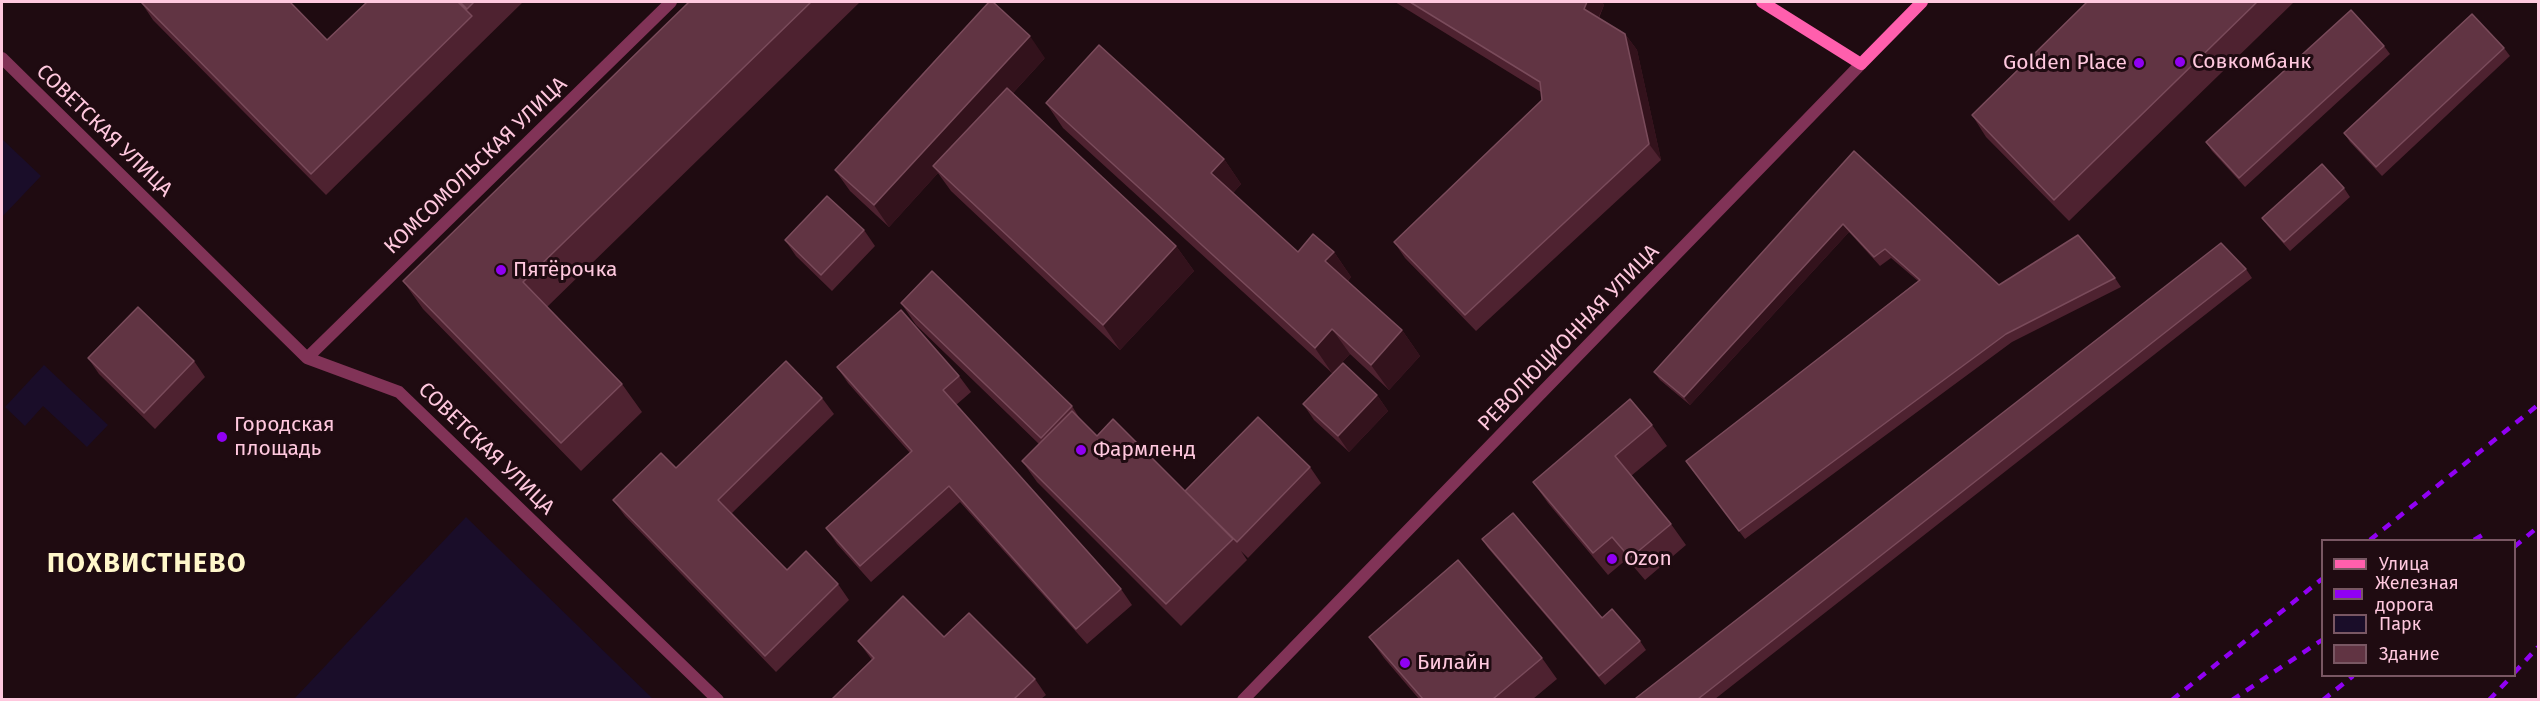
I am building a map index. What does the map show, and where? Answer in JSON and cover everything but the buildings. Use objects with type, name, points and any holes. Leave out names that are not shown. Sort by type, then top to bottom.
[{"type":"main road","points":[[1762,2],[1861,64]]},
{"type":"main road","name":"РЕВОЛЮЦИОННАЯ УЛИЦА","points":[[1861,64],[1922,2]]},
{"type":"street","name":"КОМСОМОЛЬСКАЯ УЛИЦА","points":[[307,358],[671,2]]},
{"type":"street","name":"СОВЕТСКАЯ УЛИЦА","points":[[2,58],[307,358],[399,392],[718,699]]},
{"type":"street","name":"РЕВОЛЮЦИОННАЯ УЛИЦА","points":[[1243,699],[1861,64]]},
{"type":"green space","points":[[2,139],[41,176],[2,217]]},
{"type":"green space","points":[[44,365],[108,425],[87,447],[43,406],[25,426],[5,407]]},
{"type":"green space","points":[[466,517],[653,699],[294,699]]},
{"type":"railway","points":[[2371,539],[2538,405]]},
{"type":"railway","points":[[2516,545],[2538,527]]},
{"type":"railway","points":[[2476,539],[2484,534]]},
{"type":"railway","points":[[2172,700],[2321,580]]},
{"type":"railway","points":[[2232,700],[2321,641]]},
{"type":"railway","points":[[2516,671],[2538,647]]},
{"type":"railway","points":[[2323,700],[2352,677]]},
{"type":"railway","points":[[2489,700],[2511,677]]},
{"type":"place","name":"Совкомбанк","points":[[2180,62]]},
{"type":"place","name":"Golden Place","points":[[2139,63]]},
{"type":"place","name":"Пятёрочка","points":[[501,270]]},
{"type":"place","name":"Городская площадь","points":[[222,437]]},
{"type":"place","name":"Фармленд","points":[[1081,450]]},
{"type":"place","name":"Ozon","points":[[1612,559]]},
{"type":"place","name":"Билайн","points":[[1405,663]]},
{"type":"district","name":"ПОХВИСТНЕВО","points":[[147,564]]}]
